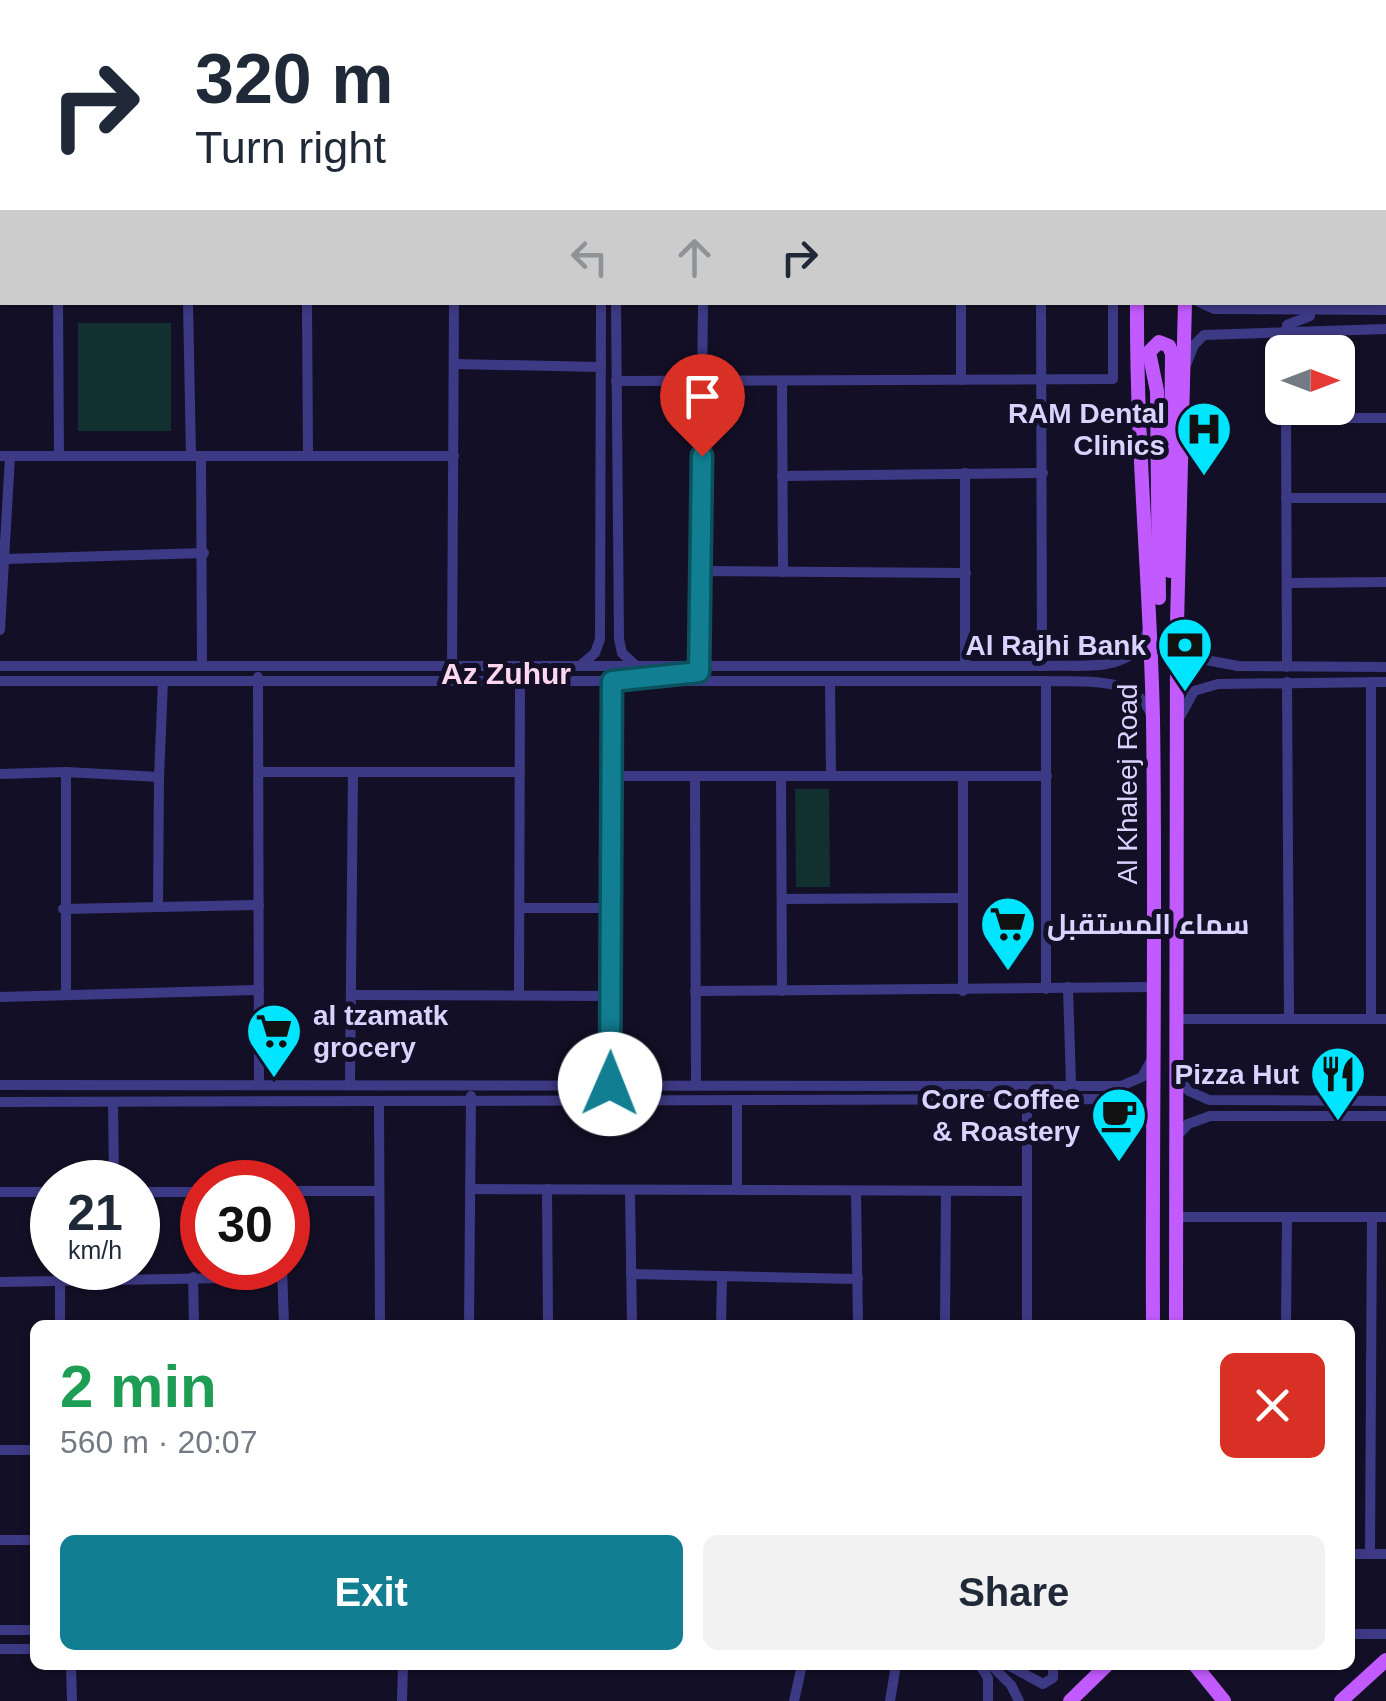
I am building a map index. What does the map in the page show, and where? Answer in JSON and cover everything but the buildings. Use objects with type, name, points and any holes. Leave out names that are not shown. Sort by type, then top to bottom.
[{"type":"main road","name":"Al Khaleej Road","points":[[1136,305],[1137,421],[1153,720],[1152,1320]]},
{"type":"main road","name":"Al Khaleej Road","points":[[1176,1320],[1177,661],[1185,305]]},
{"type":"main road","points":[[1152,692],[1159,644],[1159,551],[1157,391],[1149,352],[1158,342],[1169,346],[1172,354],[1170,607],[1177,661]]},
{"type":"main road","points":[[1341,1701],[1386,1660]]},
{"type":"main road","points":[[1070,1701],[1102,1670]]},
{"type":"main road","points":[[1201,1672],[1224,1701]]},
{"type":"main road","points":[[1201,1672],[1235,1701]]},
{"type":"street","points":[[58,305],[59,456]]},
{"type":"street","points":[[188,305],[204,553],[202,666]]},
{"type":"street","points":[[307,305],[308,456]]},
{"type":"street","points":[[452,666],[454,305]]},
{"type":"street","points":[[577,666],[591,658],[600,639],[601,305]]},
{"type":"street","points":[[616,305],[618,639],[625,658],[640,666]]},
{"type":"street","points":[[641,681],[696,674],[700,666],[702,305]]},
{"type":"street","points":[[961,305],[961,380]]},
{"type":"street","points":[[1041,305],[1042,666]]},
{"type":"street","points":[[616,381],[1113,379],[1113,305]]},
{"type":"street","points":[[1205,305],[1214,309],[1386,310]]},
{"type":"street","points":[[1285,335],[1291,320],[1351,310]]},
{"type":"street","points":[[1184,371],[1194,346],[1204,335],[1386,329]]},
{"type":"street","points":[[454,364],[601,367]]},
{"type":"street","points":[[782,381],[783,572]]},
{"type":"street","points":[[1355,416],[1386,418]]},
{"type":"street","points":[[1286,425],[1287,667]]},
{"type":"street","points":[[0,630],[7,558],[5,456],[454,456]]},
{"type":"street","points":[[965,666],[966,473]]},
{"type":"street","points":[[782,476],[1043,473]]},
{"type":"street","points":[[1286,498],[1386,498]]},
{"type":"street","points":[[7,558],[204,553]]},
{"type":"street","points":[[701,571],[966,573]]},
{"type":"street","points":[[1286,583],[1386,582]]},
{"type":"street","points":[[0,666],[1042,666],[1114,662],[1139,650],[1150,621]]},
{"type":"street","points":[[1178,624],[1191,654],[1218,664]]},
{"type":"street","points":[[600,639],[607,648],[618,639]]},
{"type":"street","points":[[1114,662],[1125,674],[1114,685]]},
{"type":"street","points":[[1386,667],[1218,664],[1206,665],[1202,674],[1207,684],[1386,682]]},
{"type":"street","points":[[258,666],[259,1084]]},
{"type":"street","points":[[0,681],[1046,681],[1114,685],[1139,695],[1153,720]]},
{"type":"street","points":[[158,907],[163,681]]},
{"type":"street","points":[[519,995],[520,681]]},
{"type":"street","points":[[610,1084],[612,681]]},
{"type":"street","points":[[830,681],[831,776]]},
{"type":"street","points":[[1046,681],[1046,989]]},
{"type":"street","points":[[1287,682],[1289,1019]]},
{"type":"street","points":[[1371,682],[1371,1019]]},
{"type":"street","points":[[1178,725],[1189,696],[1218,684]]},
{"type":"street","points":[[1370,764],[1386,764]]},
{"type":"street","points":[[0,774],[66,772],[159,777]]},
{"type":"street","points":[[66,772],[66,994]]},
{"type":"street","points":[[259,772],[520,772]]},
{"type":"street","points":[[350,1084],[354,995],[353,772]]},
{"type":"street","points":[[612,776],[1047,776]]},
{"type":"street","points":[[781,776],[782,991]]},
{"type":"street","points":[[695,777],[696,1085]]},
{"type":"street","points":[[963,777],[963,991]]},
{"type":"street","points":[[782,899],[963,898]]},
{"type":"street","points":[[63,909],[259,905]]},
{"type":"street","points":[[520,908],[612,908]]},
{"type":"street","points":[[1371,912],[1386,912]]},
{"type":"street","points":[[695,992],[1152,987]]},
{"type":"street","points":[[1068,988],[1071,1084]]},
{"type":"street","points":[[0,997],[259,990]]},
{"type":"street","points":[[354,995],[612,996]]},
{"type":"street","points":[[1178,1019],[1386,1019]]},
{"type":"street","points":[[0,1086],[1090,1084],[1136,1082],[1152,1058]]},
{"type":"street","points":[[1178,1078],[1188,1091],[1209,1100],[1386,1101]]},
{"type":"street","points":[[1081,1099],[1090,1084]]},
{"type":"street","points":[[469,1320],[471,1085]]},
{"type":"street","points":[[1027,1099],[1027,1320]]},
{"type":"street","points":[[0,1102],[1081,1099],[1130,1101],[1152,1127]]},
{"type":"street","points":[[737,1100],[737,1190]]},
{"type":"street","points":[[379,1101],[380,1320]]},
{"type":"street","points":[[113,1102],[114,1160]]},
{"type":"street","points":[[1177,1136],[1188,1124],[1210,1116],[1386,1116]]},
{"type":"street","points":[[546,1189],[548,1320]]},
{"type":"street","points":[[470,1190],[1027,1191]]},
{"type":"street","points":[[630,1190],[632,1320]]},
{"type":"street","points":[[310,1191],[378,1191]]},
{"type":"street","points":[[856,1191],[858,1320]]},
{"type":"street","points":[[0,1192],[30,1192]]},
{"type":"street","points":[[945,1320],[946,1192]]},
{"type":"street","points":[[1176,1217],[1386,1216]]},
{"type":"street","points":[[1286,1320],[1287,1217]]},
{"type":"street","points":[[1370,1554],[1372,1217]]},
{"type":"street","points":[[631,1274],[858,1279]]},
{"type":"street","points":[[721,1320],[722,1276]]},
{"type":"street","points":[[0,1282],[30,1281]]},
{"type":"street","points":[[60,1290],[60,1320]]},
{"type":"street","points":[[193,1290],[194,1320]]},
{"type":"street","points":[[283,1290],[284,1320]]},
{"type":"street","points":[[1372,1300],[1386,1300]]},
{"type":"street","points":[[1371,1380],[1386,1380]]},
{"type":"street","points":[[0,1450],[30,1450]]},
{"type":"street","points":[[0,1540],[30,1540]]},
{"type":"street","points":[[1355,1554],[1386,1554]]},
{"type":"street","points":[[0,1630],[30,1630]]},
{"type":"street","points":[[1355,1634],[1386,1634]]},
{"type":"street","points":[[0,1649],[30,1649]]},
{"type":"street","points":[[71,1670],[72,1701]]},
{"type":"street","points":[[402,1701],[403,1670]]},
{"type":"street","points":[[794,1701],[801,1670]]},
{"type":"street","points":[[890,1701],[895,1670]]},
{"type":"street","points":[[983,1670],[988,1678],[988,1701]]},
{"type":"street","points":[[995,1670],[1018,1701]]},
{"type":"street","points":[[1017,1670],[1043,1684],[1053,1678],[1054,1670]]},
{"type":"green space","points":[[78,323],[171,323],[171,431],[78,431]]},
{"type":"green space","points":[[795,789],[829,789],[830,887],[796,887]]},
{"type":"place","name":"RAM Dental Clinics","points":[[1204,478]]},
{"type":"place","name":"Al Rajhi Bank","points":[[1185,694]]},
{"type":"place","name":"سماء المستقبل","points":[[1008,973]]},
{"type":"place","name":"al tzamatk grocery","points":[[274,1080]]},
{"type":"place","name":"Pizza Hut","points":[[1338,1123]]},
{"type":"place","name":"Core Coffee & Roastery","points":[[1119,1164]]},
{"type":"district","name":"Az Zuhur","points":[[506,673]]},
{"type":"route","points":[[610,1084],[612,681],[699,672],[702,456]]}]
